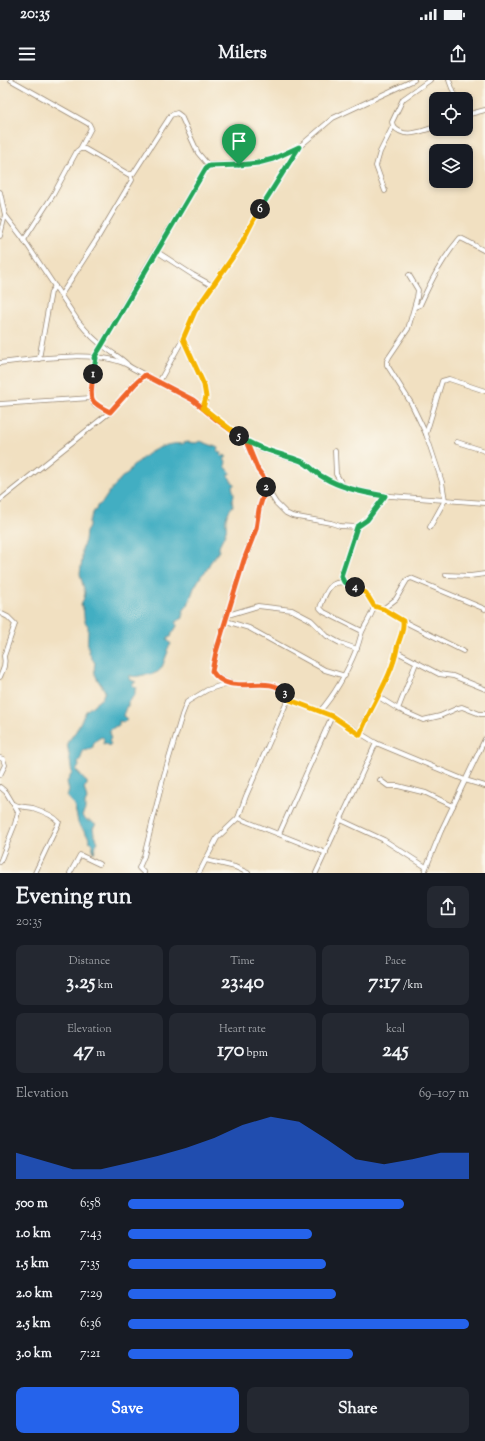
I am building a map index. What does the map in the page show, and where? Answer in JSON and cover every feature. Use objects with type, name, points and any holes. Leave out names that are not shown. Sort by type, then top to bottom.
[{"type":"street","points":[[11,80],[89,124],[91,128],[53,195],[24,240]]},
{"type":"street","points":[[21,85],[23,80]]},
{"type":"street","points":[[209,166],[258,163],[273,159],[299,147],[333,118],[414,80]]},
{"type":"street","points":[[385,191],[376,166],[380,152],[393,126],[392,122],[403,99],[430,80]]},
{"type":"street","points":[[449,80],[453,92]]},
{"type":"street","points":[[473,113],[485,110]]},
{"type":"street","points":[[130,175],[171,115],[177,113],[181,116],[198,153],[209,166]]},
{"type":"street","points":[[393,126],[397,131],[406,135],[429,129]]},
{"type":"street","points":[[159,382],[183,339],[195,311],[239,248],[253,221],[299,147]]},
{"type":"street","points":[[61,295],[132,180],[130,175],[84,149],[80,149]]},
{"type":"street","points":[[94,358],[156,251],[209,166]]},
{"type":"street","points":[[0,192],[3,216],[0,236]]},
{"type":"street","points":[[3,216],[24,240],[78,321],[102,345],[127,364],[145,375],[193,400],[246,441],[261,449],[308,464],[315,472],[324,478],[343,487],[385,496],[485,503]]},
{"type":"street","points":[[415,307],[420,305],[436,272],[460,238],[463,238],[472,245],[485,251]]},
{"type":"street","points":[[156,251],[213,286]]},
{"type":"street","points":[[409,275],[418,292],[415,307],[408,329],[386,361],[426,434],[442,482],[445,500],[430,527]]},
{"type":"street","points":[[39,359],[51,292],[54,286]]},
{"type":"street","points":[[183,339],[204,385],[206,397],[203,408]]},
{"type":"street","points":[[0,363],[77,357],[94,358],[127,364]]},
{"type":"street","points":[[94,358],[96,358],[91,398],[94,404],[110,412]]},
{"type":"street","points":[[0,500],[110,412],[145,375]]},
{"type":"street","points":[[426,434],[442,381],[449,379],[485,391]]},
{"type":"street","points":[[0,404],[91,398]]},
{"type":"street","points":[[246,441],[258,470],[264,478],[266,487],[276,503],[286,513],[292,516],[340,526],[357,527]]},
{"type":"street","points":[[457,442],[485,451]]},
{"type":"street","points":[[335,451],[336,474],[343,487]]},
{"type":"street","points":[[228,683],[212,671],[244,560],[256,529],[259,509],[266,487]]},
{"type":"street","points":[[385,496],[367,520],[357,527],[341,576],[344,582],[366,593],[374,606],[383,609],[403,621],[463,651]]},
{"type":"street","points":[[446,575],[470,576],[485,574]]},
{"type":"street","points":[[383,609],[396,599],[407,580],[411,578],[485,609]]},
{"type":"street","points":[[344,582],[332,585],[320,608],[324,612],[362,631]]},
{"type":"street","points":[[228,615],[258,606],[292,610],[311,620],[327,636],[340,643],[357,649]]},
{"type":"street","points":[[320,711],[336,692],[345,676],[357,649],[362,631],[372,613],[374,606]]},
{"type":"street","points":[[0,613],[8,616],[15,624],[4,656],[4,670],[0,677]]},
{"type":"street","points":[[360,735],[366,718],[397,652],[404,630],[403,621]]},
{"type":"street","points":[[226,622],[249,628],[325,670],[345,676]]},
{"type":"street","points":[[397,652],[439,674],[453,676],[485,690]]},
{"type":"street","points":[[398,709],[416,663]]},
{"type":"street","points":[[144,873],[139,868],[144,856],[164,775],[187,702],[207,690],[228,683],[271,685],[283,691],[290,700],[332,716],[360,735],[376,743],[465,780],[485,786]]},
{"type":"street","points":[[377,696],[398,709],[423,720],[440,716],[462,707],[480,714],[485,714]]},
{"type":"street","points":[[199,873],[217,838],[238,818],[286,704],[290,700]]},
{"type":"street","points":[[279,834],[332,716]]},
{"type":"street","points":[[424,873],[453,806],[485,740]]},
{"type":"street","points":[[316,873],[376,743]]},
{"type":"street","points":[[0,758],[3,759],[5,765],[0,775]]},
{"type":"street","points":[[380,780],[388,786],[398,786],[426,793],[453,806]]},
{"type":"street","points":[[0,787],[6,792],[18,812],[15,824],[1,859]]},
{"type":"street","points":[[14,804],[20,808],[32,808],[43,812],[55,817],[59,822],[35,873]]},
{"type":"street","points":[[238,818],[326,853]]},
{"type":"street","points":[[340,820],[384,840],[426,867]]},
{"type":"street","points":[[70,873],[80,855],[100,864]]},
{"type":"street","points":[[206,860],[234,867],[248,873]]},
{"type":"water","points":[[200,441],[219,448],[218,452],[222,453],[221,456],[224,457],[224,455],[227,457],[224,459],[226,462],[225,466],[231,473],[228,474],[228,476],[235,484],[232,486],[234,495],[232,500],[233,506],[227,516],[226,529],[219,551],[194,588],[188,605],[183,611],[183,618],[176,622],[177,626],[171,634],[172,636],[167,639],[171,644],[167,650],[168,652],[163,666],[155,673],[135,677],[129,675],[129,679],[136,682],[132,684],[136,688],[135,695],[128,702],[128,706],[126,707],[123,716],[127,719],[124,722],[119,721],[119,726],[116,726],[109,731],[111,737],[109,741],[111,744],[109,746],[106,743],[103,744],[104,739],[102,737],[100,738],[95,742],[93,747],[83,751],[78,762],[79,766],[76,771],[87,782],[87,785],[84,788],[87,799],[82,816],[87,821],[90,821],[96,825],[93,828],[98,842],[95,846],[94,853],[88,836],[78,823],[74,805],[67,797],[69,790],[67,782],[72,773],[67,743],[76,731],[86,711],[102,698],[105,691],[95,674],[95,663],[88,650],[88,627],[84,619],[81,605],[85,593],[80,574],[82,549],[86,532],[89,527],[89,521],[97,506],[102,503],[108,492],[122,477],[126,475],[132,467],[146,455],[154,450],[168,445],[182,444],[186,442],[196,443]]},
{"type":"route","points":[[239,165],[209,166],[206,168],[94,358],[96,358],[94,364],[91,398],[94,404],[110,412],[145,375],[193,400],[217,420],[246,441],[258,470],[264,478],[266,487],[259,509],[256,529],[244,560],[216,652],[212,671],[228,683],[271,685],[283,691],[290,700],[332,716],[360,735],[366,718],[389,672],[397,652],[404,630],[403,621],[391,613],[374,606],[366,593],[344,582],[341,576],[357,527],[367,520],[385,496],[343,487],[324,478],[315,472],[308,464],[252,445],[217,420],[203,408],[206,397],[204,385],[183,339],[195,311],[224,272],[253,221],[299,147],[273,159],[258,163],[239,165]]}]
